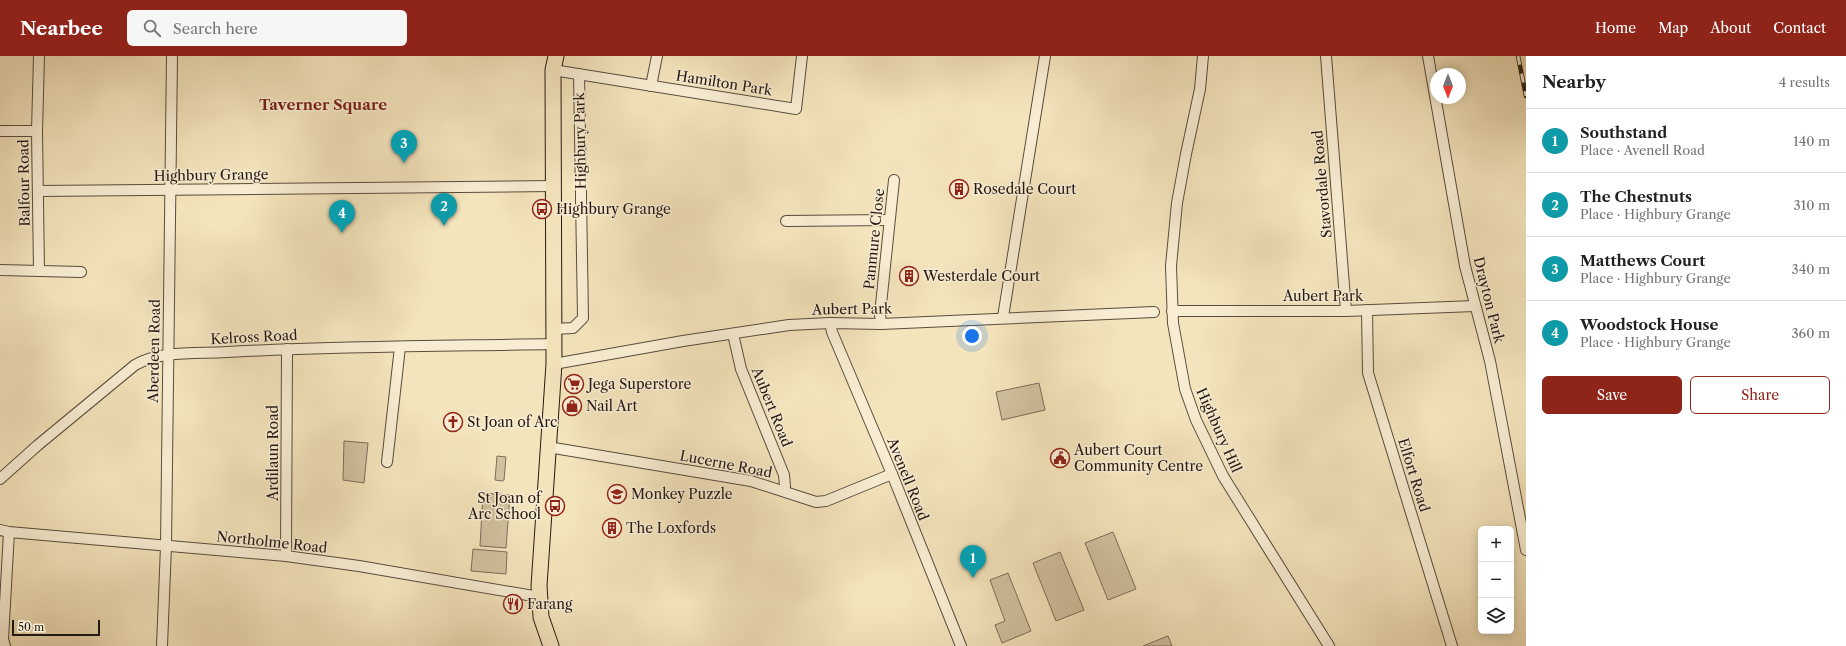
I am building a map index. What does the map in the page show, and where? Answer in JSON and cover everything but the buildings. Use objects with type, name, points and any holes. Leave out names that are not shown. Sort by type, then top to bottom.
[{"type":"main road","name":"Highbury Park","points":[[551,646],[544,627],[539,597],[554,364],[552,186],[554,63]]},
{"type":"street","name":"Balfour Road","points":[[39,56],[37,131],[39,271]]},
{"type":"street","name":"Aberdeen Road","points":[[162,646],[166,546],[172,56]]},
{"type":"street","points":[[651,86],[657,56]]},
{"type":"street","name":"Hamilton Park","points":[[554,63],[579,74],[796,109],[802,56]]},
{"type":"street","points":[[1003,317],[1045,56]]},
{"type":"street","name":"Highbury Hill","points":[[1203,56],[1200,88],[1177,203],[1171,266],[1172,311],[1185,390],[1196,420],[1223,476],[1329,646]]},
{"type":"street","name":"Stavordale Road","points":[[1326,56],[1346,311]]},
{"type":"street","name":"Drayton Park","points":[[1428,56],[1465,266],[1490,361],[1526,550]]},
{"type":"street","name":"Highbury Park","points":[[553,337],[573,328],[583,318],[579,74]]},
{"type":"street","points":[[0,131],[37,131]]},
{"type":"street","name":"Panmure Close","points":[[881,324],[880,314],[894,180]]},
{"type":"street","name":"Highbury Grange","points":[[38,191],[552,186]]},
{"type":"street","points":[[786,221],[889,220]]},
{"type":"street","points":[[0,270],[81,272]]},
{"type":"street","name":"Aubert Park","points":[[1172,311],[1346,311],[1475,306]]},
{"type":"street","name":"Elfort Road","points":[[1367,310],[1368,373],[1452,646]]},
{"type":"street","name":"Aubert Park","points":[[554,364],[789,325],[830,323],[881,324],[1003,317],[1154,312]]},
{"type":"street","name":"Avenell Road","points":[[830,323],[832,332],[892,474],[957,645]]},
{"type":"street","name":"Aubert Road","points":[[733,334],[741,369],[784,475],[784,491]]},
{"type":"street","name":"Kelross Road","points":[[0,480],[38,445],[135,365],[146,358],[168,355],[287,349],[400,347],[553,337]]},
{"type":"street","points":[[387,462],[400,347]]},
{"type":"street","name":"Ardilaun Road","points":[[286,556],[287,349]]},
{"type":"street","name":"Lucerne Road","points":[[548,447],[750,481],[816,502],[826,501],[892,474]]},
{"type":"street","points":[[4,531],[3,639],[5,646]]},
{"type":"street","name":"Northolme Road","points":[[4,531],[286,556],[360,566],[539,597]]},
{"type":"shaded area","points":[[1039,383],[1045,410],[1002,420],[996,392]]},
{"type":"shaded area","points":[[344,441],[368,443],[364,483],[343,480]]},
{"type":"shaded area","points":[[497,456],[506,457],[504,480],[502,481],[495,480]]},
{"type":"shaded area","points":[[483,493],[510,495],[506,548],[480,546]]},
{"type":"shaded area","points":[[1113,532],[1136,589],[1108,600],[1085,543]]},
{"type":"shaded area","points":[[473,549],[507,552],[506,574],[471,571]]},
{"type":"shaded area","points":[[1060,552],[1084,610],[1056,621],[1033,563]]},
{"type":"shaded area","points":[[1008,573],[1031,631],[1002,643],[995,625],[1005,621],[990,580]]},
{"type":"shaded area","points":[[1168,636],[1172,646],[1143,646]]},
{"type":"railway","points":[[1518,56],[1526,96]]},
{"type":"place","name":"Matthews Court","points":[[404,163]]},
{"type":"place","name":"Rosedale Court","points":[[959,189]]},
{"type":"place","name":"Highbury Grange","points":[[542,209]]},
{"type":"place","name":"The Chestnuts","points":[[444,226]]},
{"type":"place","name":"Woodstock House","points":[[342,233]]},
{"type":"place","name":"Westerdale Court","points":[[909,276]]},
{"type":"place","name":"Jega Superstore","points":[[574,384]]},
{"type":"place","name":"Nail Art","points":[[572,406]]},
{"type":"place","name":"St Joan of Arc","points":[[453,422]]},
{"type":"place","name":"Aubert Court Community Centre","points":[[1060,458]]},
{"type":"place","name":"Monkey Puzzle","points":[[617,494]]},
{"type":"place","name":"St Joan of Arc School","points":[[555,506]]},
{"type":"place","name":"The Loxfords","points":[[612,528]]},
{"type":"place","name":"Southstand","points":[[973,578]]},
{"type":"place","name":"Farang","points":[[513,604]]},
{"type":"district","name":"Taverner Square","points":[[323,104]]}]
